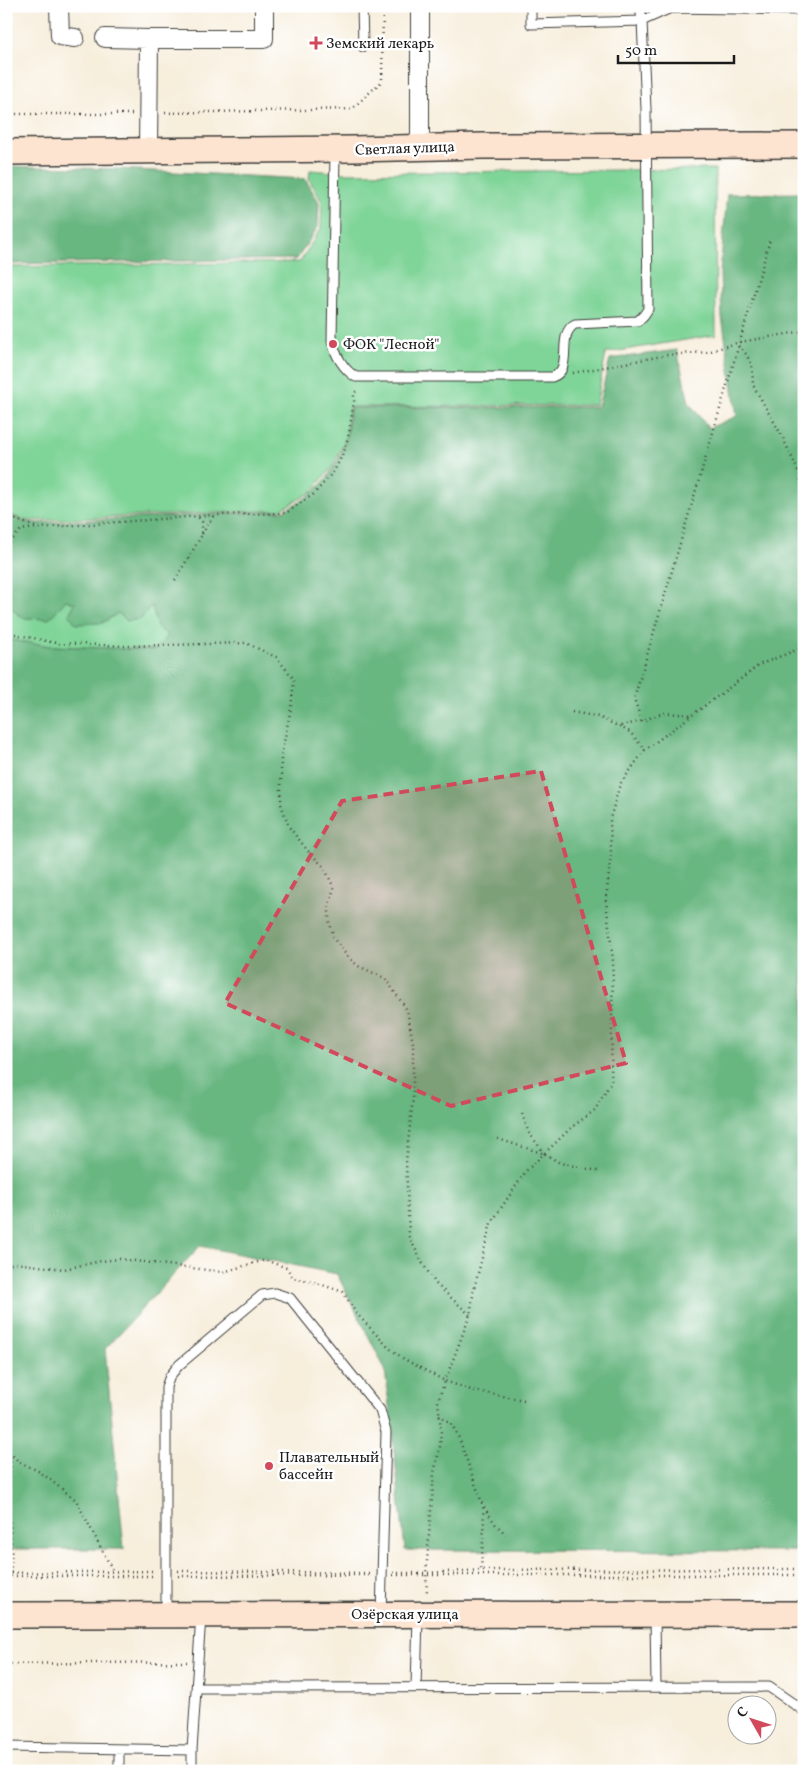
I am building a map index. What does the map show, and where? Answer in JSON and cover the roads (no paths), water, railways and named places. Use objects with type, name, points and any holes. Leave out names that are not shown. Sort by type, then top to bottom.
[{"type":"street","points":[[59,6],[60,36],[75,38]]},
{"type":"street","points":[[105,38],[264,39],[264,6]]},
{"type":"street","points":[[420,6],[420,148]]},
{"type":"street","points":[[148,152],[149,39]]},
{"type":"street","name":"Светлая улица","points":[[6,152],[336,150],[483,146],[804,145]]},
{"type":"street","name":"Озёрская улица","points":[[6,1616],[804,1614]]},
{"type":"lane","points":[[362,6],[363,47]]},
{"type":"lane","points":[[531,6],[531,24],[642,21],[671,8],[804,10]]},
{"type":"lane","points":[[336,150],[332,341],[334,350],[348,372],[356,377],[552,377],[559,375],[562,370],[566,334],[570,327],[575,324],[638,321],[648,309],[647,146],[640,6]]},
{"type":"lane","points":[[166,1615],[166,1387],[170,1376],[179,1365],[262,1295],[275,1293],[290,1298],[380,1410],[386,1432],[381,1614]]},
{"type":"lane","points":[[416,1688],[422,1614]]},
{"type":"lane","points":[[655,1614],[656,1687]]},
{"type":"lane","points":[[192,1771],[201,1615]]},
{"type":"lane","points":[[196,1688],[769,1687],[804,1711]]},
{"type":"lane","points":[[6,1748],[192,1750]]},
{"type":"lane","points":[[119,1749],[119,1771]]},
{"type":"place","name":"Земский лекарь","points":[[316,43]]},
{"type":"place","name":"ФОК \"Лесной\"","points":[[333,344]]},
{"type":"place","name":"Плавательный бассейн","points":[[269,1466]]}]
